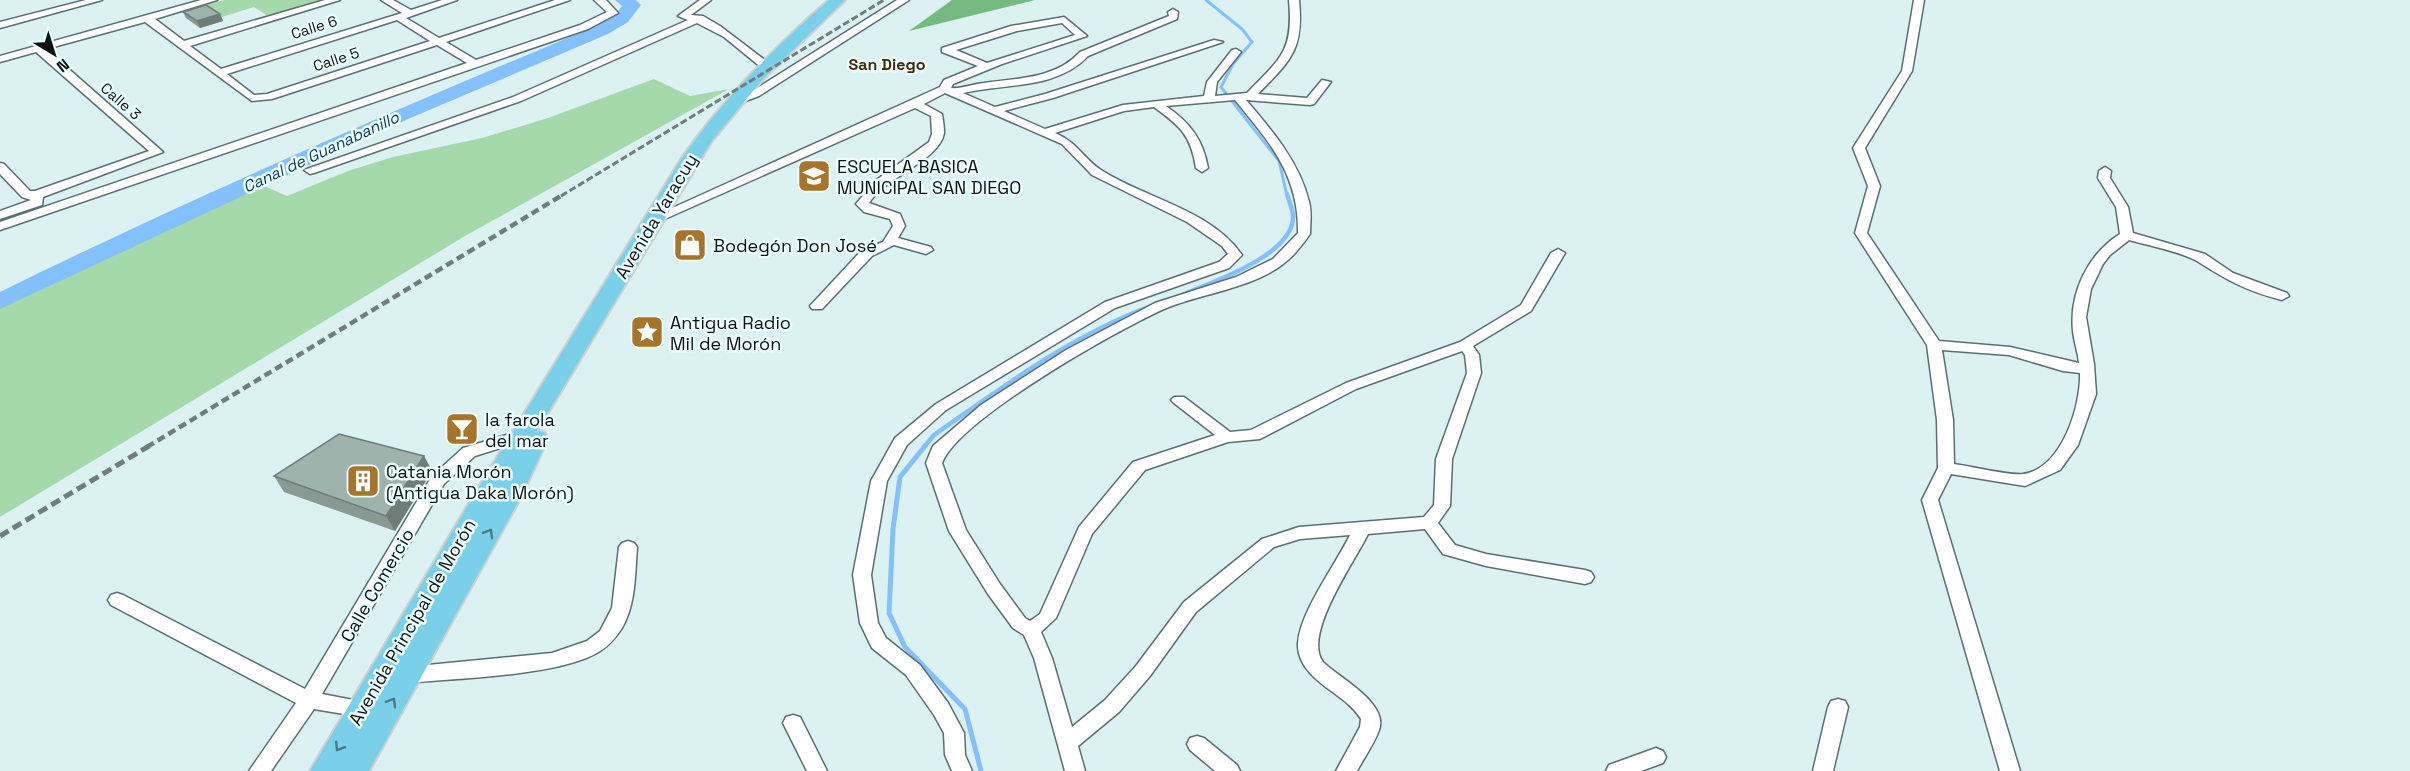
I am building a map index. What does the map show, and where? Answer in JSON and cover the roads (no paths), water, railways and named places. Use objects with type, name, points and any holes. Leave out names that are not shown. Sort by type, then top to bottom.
[{"type":"main road","name":"Avenida Yaracuy","points":[[574,354],[689,161],[731,104],[766,66],[838,0]]},
{"type":"main road","name":"Avenida Principal de Morón","points":[[325,771],[523,435],[574,354]]},
{"type":"main road","name":"Avenida Principal de Morón","points":[[352,771],[510,495],[574,354]]},
{"type":"street","points":[[0,25],[97,0]]},
{"type":"street","points":[[0,60],[212,0]]},
{"type":"street","points":[[181,45],[335,0]]},
{"type":"street","points":[[386,0],[411,13]]},
{"type":"street","name":"Calle 6","points":[[219,73],[452,0]]},
{"type":"street","name":"Calle 5","points":[[147,18],[252,98],[268,97],[565,0]]},
{"type":"street","points":[[0,226],[584,27],[613,13],[599,0]]},
{"type":"street","points":[[706,0],[683,16],[700,18],[712,24],[766,66]]},
{"type":"street","points":[[731,104],[755,94],[904,0]]},
{"type":"street","points":[[1240,97],[1288,58],[1294,40],[1296,17],[1294,0]]},
{"type":"street","points":[[1919,0],[1907,71],[1859,148],[1874,186],[1861,233],[1934,345],[1945,420],[1946,468],[1930,500],[2010,771]]},
{"type":"street","points":[[654,219],[949,90],[1030,81],[1054,73],[1078,63],[1084,54],[1174,17],[1173,12]]},
{"type":"street","points":[[398,17],[475,64]]},
{"type":"street","points":[[310,170],[518,99],[700,18]]},
{"type":"street","points":[[949,90],[948,82],[987,66],[1082,36],[1064,20],[1015,28],[946,50],[987,66]]},
{"type":"street","points":[[995,110],[1049,96],[1218,42]]},
{"type":"street","name":"Calle 3","points":[[36,195],[157,152],[39,48]]},
{"type":"street","points":[[1212,100],[1212,82],[1236,52]]},
{"type":"street","points":[[1046,132],[1123,108],[1156,104],[1240,97],[1310,102],[1326,82]]},
{"type":"street","points":[[949,90],[1066,142],[1096,172],[1191,219],[1227,243],[1235,255],[1224,265],[1110,305],[950,401],[901,442],[879,481],[862,575],[868,623],[879,643],[913,670],[940,709],[954,733],[955,755],[962,771]]},
{"type":"street","points":[[1075,771],[1043,658],[1031,630],[1012,614],[958,531],[934,463],[939,450],[986,408],[1071,353],[1160,306],[1241,280],[1278,262],[1304,234],[1304,203],[1295,178],[1274,140],[1240,97]]},
{"type":"street","points":[[817,306],[867,254],[888,245],[899,226],[896,217],[868,209],[862,204],[868,191],[926,152],[938,135],[936,114],[915,104]]},
{"type":"street","points":[[1156,104],[1188,126],[1200,148],[1203,168]]},
{"type":"street","points":[[0,167],[26,194],[36,195],[38,202],[0,215]]},
{"type":"street","points":[[2105,171],[2104,178],[2122,207],[2127,235]]},
{"type":"street","points":[[1946,468],[2025,480],[2054,466],[2070,445],[2088,394],[2088,369],[2080,330],[2082,294],[2095,267],[2112,243],[2127,235],[2200,257],[2210,266],[2249,286],[2282,296]]},
{"type":"street","points":[[891,240],[926,250]]},
{"type":"street","points":[[1031,630],[1047,618],[1085,531],[1139,466],[1227,437],[1254,435],[1351,386],[1465,345],[1526,308],[1558,253]]},
{"type":"street","points":[[1067,743],[1112,706],[1143,670],[1190,607],[1268,543],[1299,533],[1363,526],[1429,523],[1442,506],[1444,459],[1474,373],[1472,355],[1465,345]]},
{"type":"street","points":[[1934,345],[2010,351],[2062,366],[2088,369]]},
{"type":"street","points":[[1179,400],[1227,437]]},
{"type":"street","name":"Calle Comercio","points":[[259,771],[309,700],[438,480],[469,452],[523,435]]},
{"type":"street","points":[[1429,523],[1449,550],[1486,560],[1585,577]]},
{"type":"street","points":[[1346,771],[1370,728],[1371,719],[1364,706],[1320,672],[1309,654],[1307,644],[1312,625],[1363,526]]},
{"type":"street","points":[[407,675],[552,661],[574,656],[598,644],[615,626],[625,584],[628,547]]},
{"type":"street","points":[[117,600],[309,700],[362,709]]},
{"type":"street","points":[[1823,771],[1838,707]]},
{"type":"street","points":[[793,723],[817,771]]},
{"type":"street","points":[[1197,744],[1230,771]]},
{"type":"street","points":[[1616,771],[1656,757]]},
{"type":"waterway","name":"Canal de Guanabanillo","points":[[0,302],[96,254],[401,115],[602,30],[622,18],[632,5],[624,0]]},
{"type":"waterway","points":[[1206,0],[1242,29],[1252,42],[1233,64],[1221,87],[1279,161],[1287,196]]},
{"type":"waterway","points":[[1184,294],[1249,265],[1280,243],[1290,231],[1293,217],[1287,194]]},
{"type":"waterway","points":[[924,447],[934,435],[1039,363],[1093,332],[1151,306]]},
{"type":"waterway","points":[[925,446],[900,477],[893,529],[889,613],[905,647],[965,709],[981,771]]},
{"type":"railway","points":[[561,196],[884,0]]},
{"type":"railway","points":[[147,447],[564,194]]},
{"type":"railway","points":[[0,536],[149,446]]},
{"type":"place","name":"ESCUELA BASICA MUNICIPAL SAN DIEGO","points":[[814,176]]},
{"type":"place","name":"Bodegón Don José","points":[[690,245]]},
{"type":"place","name":"Antigua Radio Mil de Morón","points":[[647,332]]},
{"type":"place","name":"la farola del mar","points":[[462,429]]},
{"type":"place","name":"Catania Morón (Antigua Daka Morón)","points":[[363,481]]},
{"type":"district","name":"San Diego","points":[[887,64]]}]
